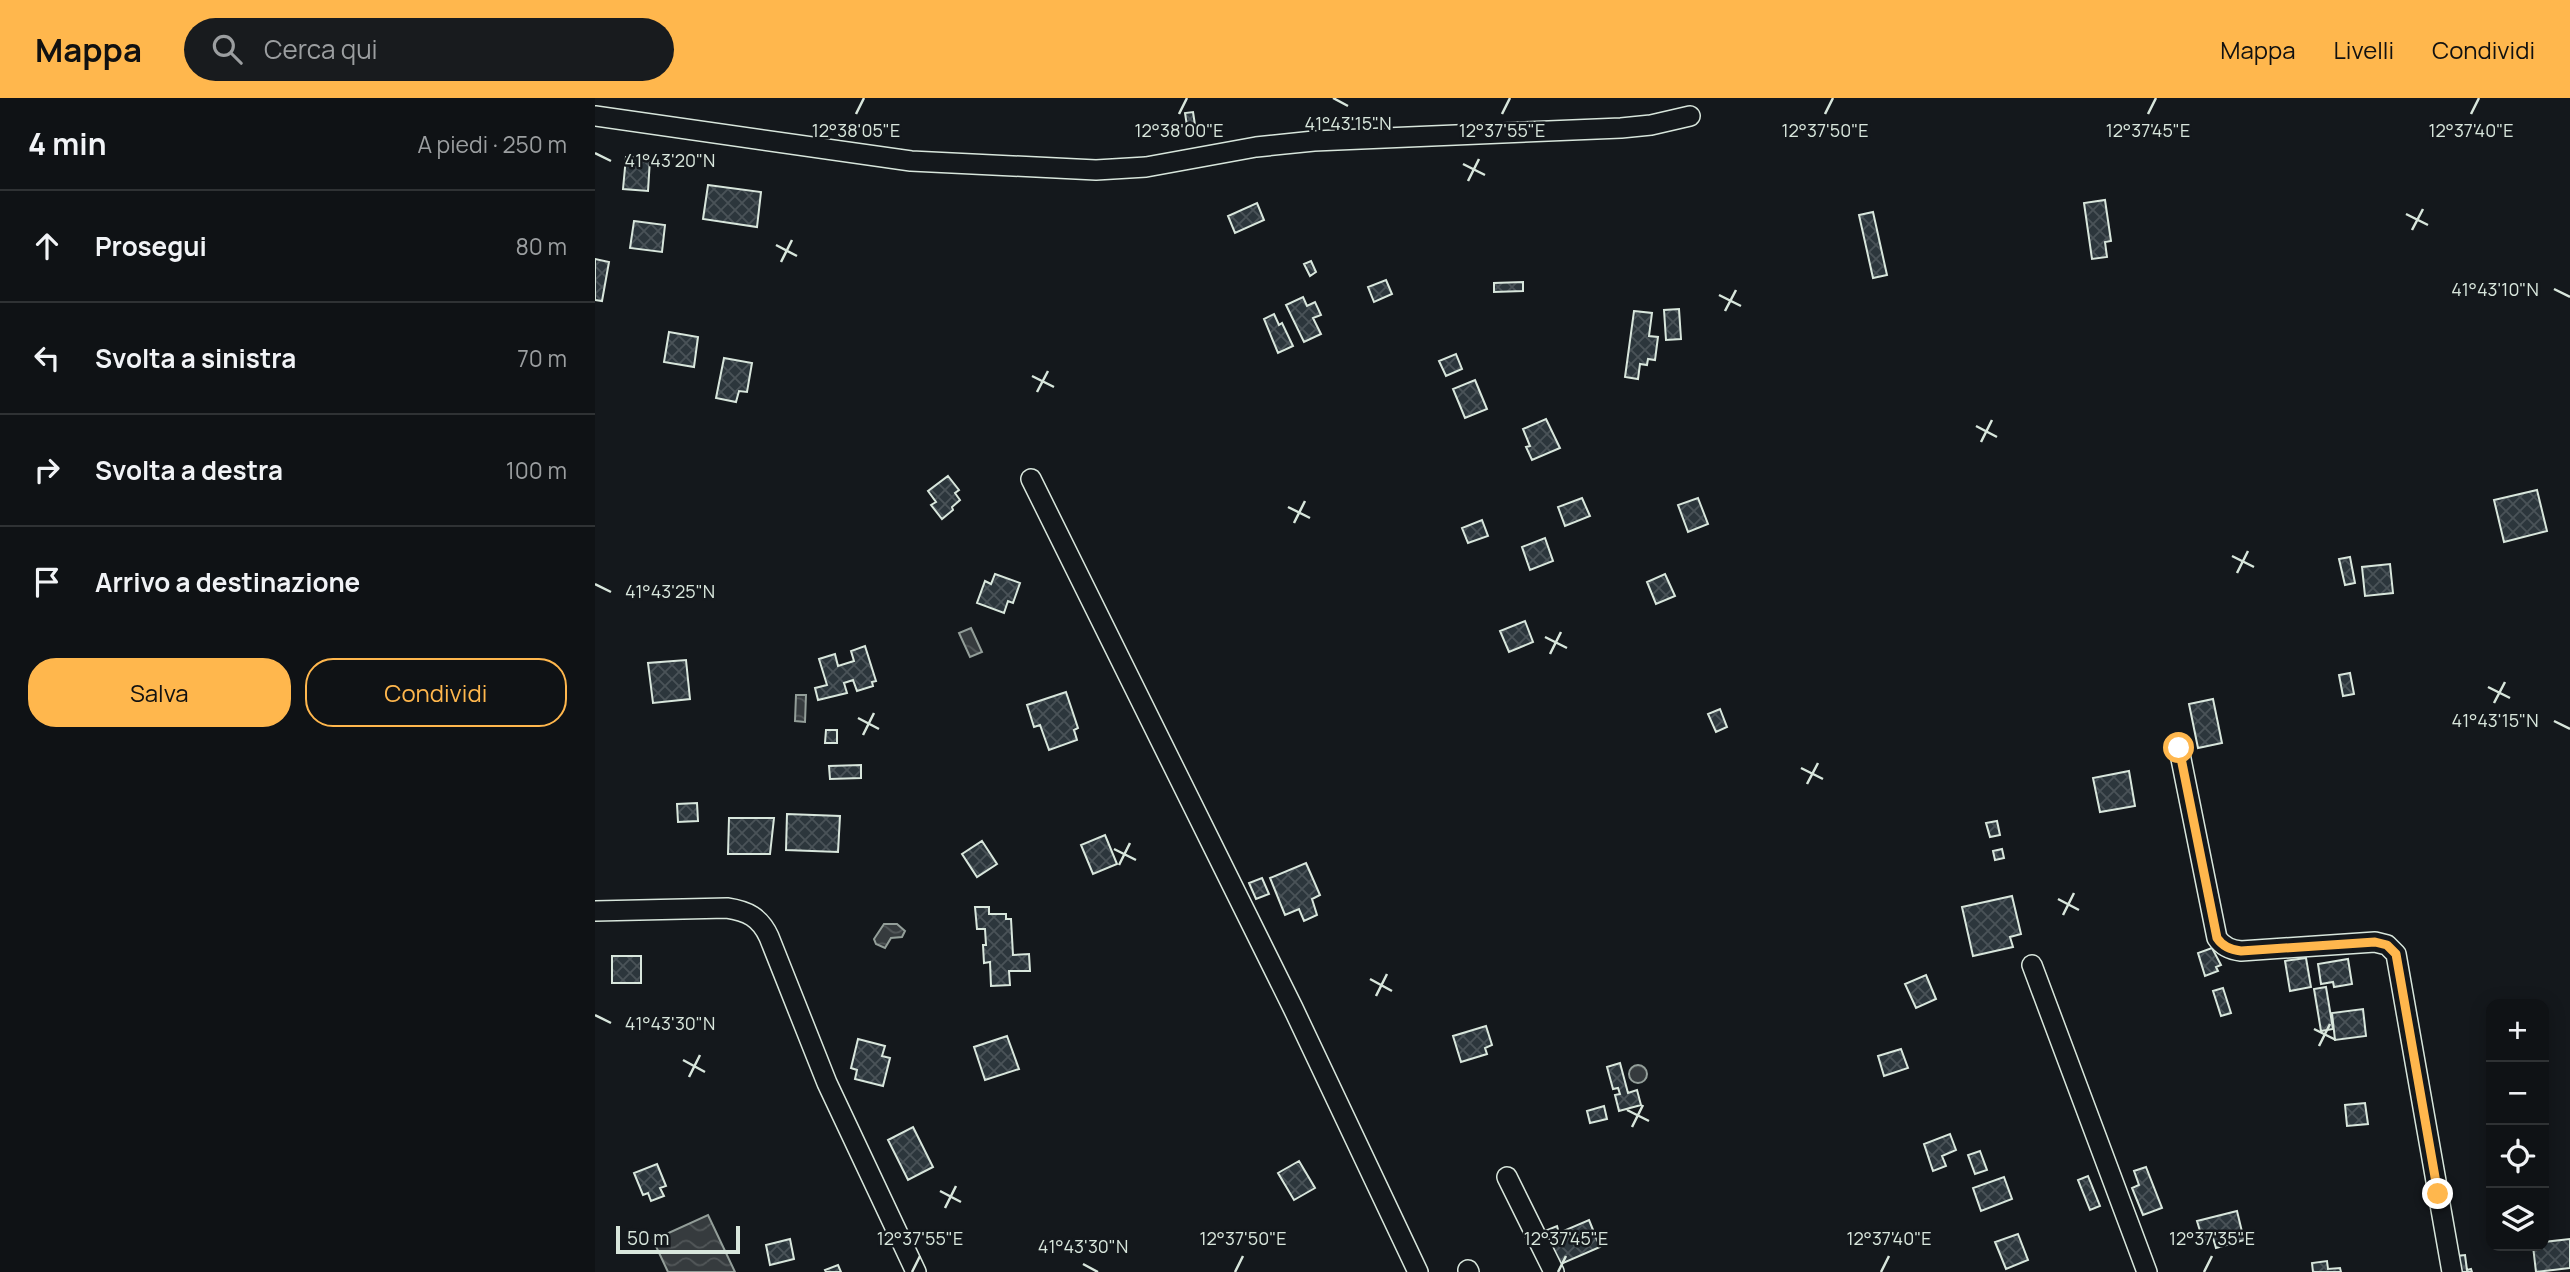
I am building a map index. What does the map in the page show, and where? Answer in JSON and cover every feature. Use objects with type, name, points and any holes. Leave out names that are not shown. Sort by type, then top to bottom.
[{"type":"street","points":[[595,116],[911,161],[1096,170],[1146,167],[1303,142],[1621,128],[1651,125],[1690,116]]},
{"type":"street","points":[[1031,479],[1293,1008],[1418,1272]]},
{"type":"street","points":[[2179,748],[2217,938],[2221,944],[2241,951],[2375,942],[2387,945],[2396,954],[2452,1272]]},
{"type":"street","points":[[595,911],[721,907],[740,910],[758,920],[766,930],[827,1083],[916,1272]]},
{"type":"street","points":[[2032,965],[2147,1272]]},
{"type":"street","points":[[1507,1177],[1554,1272]]},
{"type":"water","points":[[971,628],[982,652],[970,657],[959,633]]},
{"type":"water","points":[[796,695],[806,695],[805,722],[795,721]]},
{"type":"water","points":[[884,924],[897,924],[905,931],[902,937],[891,938],[885,948],[876,944],[874,939]]},
{"type":"water","points":[[1638,1065],[1644,1068],[1647,1074],[1644,1080],[1638,1083],[1632,1080],[1629,1074],[1632,1068]]},
{"type":"water","points":[[708,1215],[735,1272],[668,1272],[653,1240]]},
{"type":"building","points":[[1193,112],[1195,125],[1187,126],[1185,113]]},
{"type":"building","points":[[626,157],[650,159],[648,191],[623,189]]},
{"type":"building","points":[[708,185],[761,192],[757,227],[703,219]]},
{"type":"building","points":[[2105,200],[2111,241],[2105,242],[2107,257],[2092,259],[2084,203]]},
{"type":"building","points":[[1257,203],[1264,220],[1235,233],[1228,216]]},
{"type":"building","points":[[1873,212],[1887,275],[1873,278],[1859,215]]},
{"type":"building","points":[[634,221],[665,225],[662,252],[630,248]]},
{"type":"building","points":[[595,259],[609,262],[602,301],[595,300]]},
{"type":"building","points":[[1311,261],[1316,272],[1310,276],[1304,264]]},
{"type":"building","points":[[1386,280],[1392,294],[1374,302],[1368,287]]},
{"type":"building","points":[[1523,282],[1523,291],[1494,292],[1494,283]]},
{"type":"building","points":[[1303,297],[1307,306],[1315,302],[1321,315],[1313,318],[1321,334],[1304,342],[1286,305]]},
{"type":"building","points":[[1679,309],[1681,339],[1666,340],[1664,310]]},
{"type":"building","points":[[1634,311],[1652,313],[1649,336],[1658,337],[1655,360],[1648,359],[1647,365],[1640,364],[1638,379],[1625,377]]},
{"type":"building","points":[[1274,314],[1279,325],[1282,323],[1293,346],[1278,353],[1264,319]]},
{"type":"building","points":[[669,332],[698,337],[694,367],[664,362]]},
{"type":"building","points":[[1456,354],[1462,369],[1446,376],[1439,361]]},
{"type":"building","points":[[724,358],[752,363],[747,392],[739,391],[736,402],[716,398]]},
{"type":"building","points":[[1475,380],[1487,409],[1465,418],[1453,389]]},
{"type":"building","points":[[1546,419],[1560,448],[1532,460],[1526,447],[1530,446],[1523,429]]},
{"type":"building","points":[[948,476],[959,490],[955,493],[960,500],[942,519],[931,505],[936,502],[928,491]]},
{"type":"building","points":[[2537,490],[2547,531],[2504,542],[2494,500]]},
{"type":"building","points":[[1582,498],[1590,516],[1565,526],[1558,507]]},
{"type":"building","points":[[1698,498],[1708,524],[1688,532],[1678,505]]},
{"type":"building","points":[[1482,520],[1488,536],[1468,543],[1462,528]]},
{"type":"building","points":[[1545,538],[1553,561],[1530,570],[1522,547]]},
{"type":"building","points":[[2350,557],[2355,583],[2345,585],[2339,559]]},
{"type":"building","points":[[2390,564],[2393,593],[2365,596],[2362,567]]},
{"type":"building","points":[[995,574],[1020,583],[1013,603],[1008,601],[1004,613],[977,603],[985,581],[991,584]]},
{"type":"building","points":[[1665,574],[1675,596],[1656,604],[1647,582]]},
{"type":"building","points":[[1525,621],[1533,642],[1509,652],[1500,631]]},
{"type":"building","points":[[865,646],[876,681],[872,682],[873,686],[857,691],[853,680],[844,683],[847,693],[818,700],[815,688],[827,685],[819,659],[835,654],[838,666],[854,661],[851,651]]},
{"type":"building","points":[[686,660],[690,699],[653,703],[648,663]]},
{"type":"building","points":[[2350,673],[2354,694],[2343,696],[2339,675]]},
{"type":"building","points":[[1066,692],[1078,728],[1074,730],[1077,740],[1049,750],[1040,725],[1034,727],[1027,705]]},
{"type":"building","points":[[2213,699],[2222,743],[2198,748],[2189,704]]},
{"type":"building","points":[[1720,709],[1727,727],[1716,732],[1708,714]]},
{"type":"building","points":[[826,730],[837,730],[837,743],[825,743]]},
{"type":"building","points":[[861,765],[861,778],[830,779],[829,766]]},
{"type":"building","points":[[2129,771],[2135,806],[2100,812],[2093,778]]},
{"type":"building","points":[[697,803],[698,821],[678,822],[677,804]]},
{"type":"building","points":[[787,814],[840,816],[838,852],[786,850]]},
{"type":"building","points":[[729,818],[774,818],[770,854],[728,854]]},
{"type":"building","points":[[1997,821],[2000,835],[1990,837],[1986,823]]},
{"type":"building","points":[[1105,835],[1117,864],[1093,874],[1081,845]]},
{"type":"building","points":[[982,841],[997,864],[977,877],[962,854]]},
{"type":"building","points":[[2002,849],[2004,858],[1995,860],[1993,851]]},
{"type":"building","points":[[1306,863],[1320,895],[1312,899],[1317,915],[1304,921],[1299,909],[1285,915],[1270,878]]},
{"type":"building","points":[[1262,878],[1269,894],[1256,899],[1249,883]]},
{"type":"building","points":[[2012,896],[2021,934],[2010,937],[2013,947],[1973,956],[1962,907]]},
{"type":"building","points":[[975,907],[989,907],[989,914],[1006,914],[1006,919],[1011,919],[1013,955],[1029,954],[1030,971],[1009,971],[1010,985],[991,986],[990,962],[984,963],[985,929],[977,929]]},
{"type":"building","points":[[2212,948],[2221,965],[2216,967],[2218,971],[2205,976],[2198,953]]},
{"type":"building","points":[[612,956],[641,956],[641,983],[612,983]]},
{"type":"building","points":[[2306,958],[2311,987],[2290,991],[2285,961]]},
{"type":"building","points":[[2348,959],[2352,984],[2334,987],[2333,982],[2321,984],[2318,964]]},
{"type":"building","points":[[1926,975],[1936,999],[1916,1008],[1905,984]]},
{"type":"building","points":[[2326,987],[2333,1029],[2321,1031],[2314,989]]},
{"type":"building","points":[[2223,988],[2231,1013],[2221,1016],[2213,991]]},
{"type":"building","points":[[2363,1009],[2366,1036],[2335,1040],[2332,1013]]},
{"type":"building","points":[[1486,1026],[1492,1045],[1485,1048],[1487,1054],[1461,1062],[1453,1036]]},
{"type":"building","points":[[1007,1036],[1019,1069],[985,1080],[974,1047]]},
{"type":"building","points":[[858,1039],[885,1046],[882,1056],[890,1058],[883,1086],[855,1079],[857,1070],[851,1068]]},
{"type":"building","points":[[1901,1049],[1908,1068],[1884,1076],[1878,1056]]},
{"type":"building","points":[[1620,1063],[1628,1093],[1637,1090],[1641,1105],[1619,1111],[1615,1095],[1620,1094],[1618,1088],[1613,1089],[1607,1067]]},
{"type":"building","points":[[2365,1103],[2368,1124],[2347,1126],[2345,1105]]},
{"type":"building","points":[[1604,1106],[1607,1119],[1590,1123],[1587,1111]]},
{"type":"building","points":[[913,1127],[933,1167],[908,1180],[888,1140]]},
{"type":"building","points":[[1950,1134],[1956,1150],[1942,1156],[1946,1166],[1933,1171],[1924,1144]]},
{"type":"building","points":[[1980,1151],[1987,1170],[1975,1174],[1968,1155]]},
{"type":"building","points":[[1299,1161],[1315,1188],[1294,1200],[1278,1173]]},
{"type":"building","points":[[657,1164],[666,1186],[660,1188],[664,1196],[651,1201],[648,1193],[643,1195],[634,1173]]},
{"type":"building","points":[[2146,1167],[2162,1208],[2143,1215],[2132,1188],[2139,1185],[2134,1171]]},
{"type":"building","points":[[2088,1176],[2100,1206],[2090,1210],[2078,1180]]},
{"type":"building","points":[[2004,1177],[2012,1199],[1981,1211],[1973,1188]]},
{"type":"building","points":[[2237,1211],[2244,1240],[2216,1248],[2213,1238],[2203,1241],[2197,1221]]},
{"type":"building","points":[[1589,1220],[1600,1247],[1554,1267],[1540,1233],[1557,1226],[1559,1233]]},
{"type":"building","points":[[2018,1234],[2028,1260],[2006,1269],[1995,1242]]},
{"type":"building","points":[[790,1239],[794,1259],[770,1265],[766,1245]]},
{"type":"building","points":[[2570,1239],[2570,1268],[2536,1272],[2534,1251],[2549,1251],[2549,1241]]},
{"type":"building","points":[[2465,1255],[2467,1270],[2471,1269],[2472,1272],[2458,1272],[2456,1256]]},
{"type":"building","points":[[2327,1261],[2328,1269],[2340,1268],[2341,1272],[2313,1272],[2312,1263]]},
{"type":"building","points":[[838,1265],[841,1272],[825,1270]]},
{"type":"route","points":[[2179,748],[2217,938],[2221,944],[2241,951],[2375,942],[2387,945],[2396,954],[2438,1194]]}]
